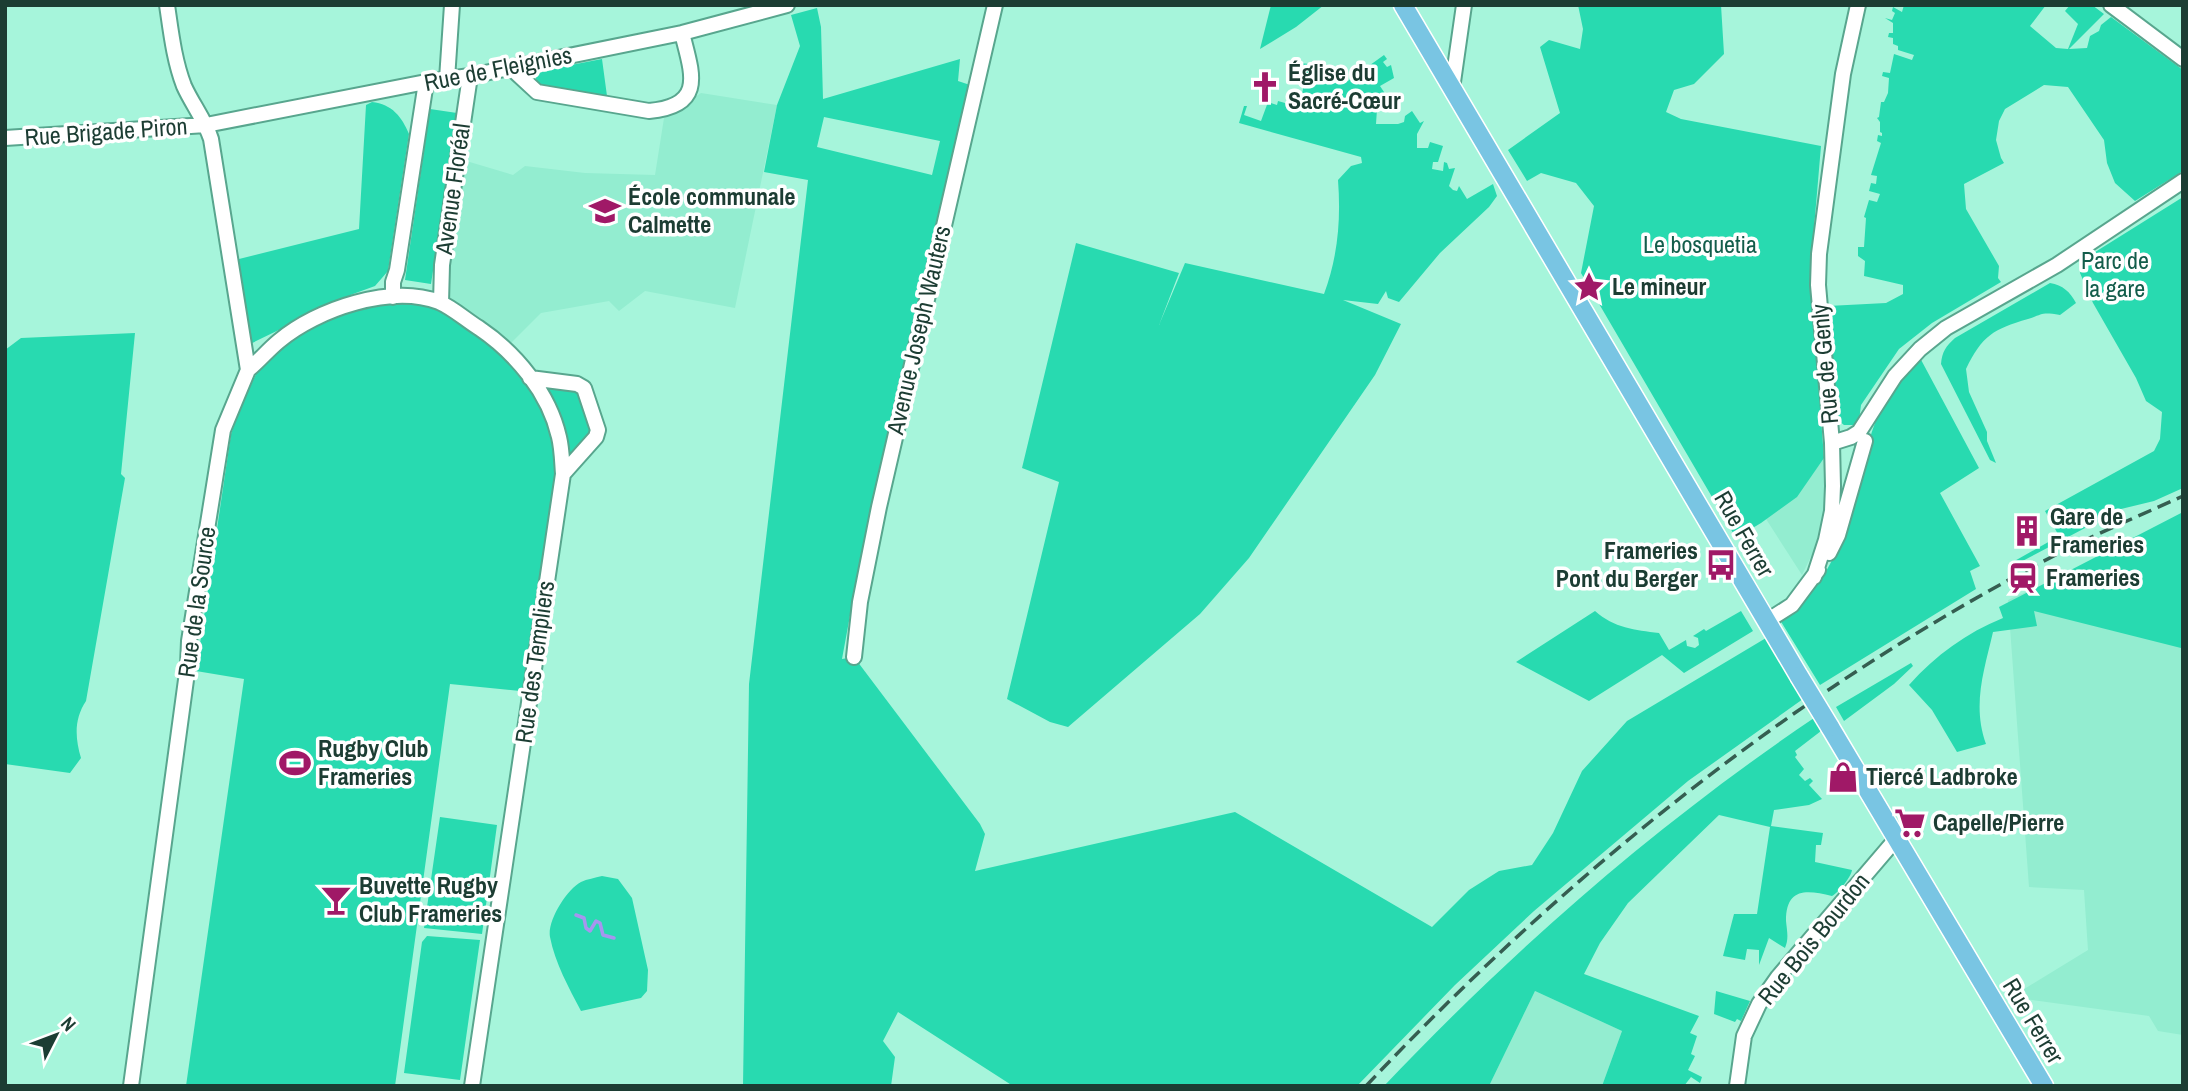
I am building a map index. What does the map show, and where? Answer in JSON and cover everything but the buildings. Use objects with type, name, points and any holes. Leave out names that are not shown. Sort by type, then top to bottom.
[{"type":"main road","name":"Rue Ferrer","points":[[1404,5],[2043,1086]]},
{"type":"street","points":[[167,5],[173,49],[185,86],[211,139],[248,370]]},
{"type":"street","points":[[447,79],[452,5]]},
{"type":"street","name":"Rue de Fleignies","points":[[206,125],[682,33],[787,5]]},
{"type":"street","name":"Avenue Joseph Wauters","points":[[854,657],[860,602],[879,507],[995,5]]},
{"type":"street","points":[[1452,89],[1464,5]]},
{"type":"street","name":"Rue de Genly","points":[[1814,577],[1832,511],[1833,462],[1819,305],[1819,254],[1843,74],[1858,5]]},
{"type":"street","points":[[2111,5],[2183,59]]},
{"type":"street","points":[[510,68],[537,92],[649,111],[664,110],[684,97],[692,86],[692,74],[682,33]]},
{"type":"street","name":"Avenue Floréal","points":[[441,303],[442,265],[470,76]]},
{"type":"street","name":"Avenue Floréal","points":[[393,297],[393,282],[426,82]]},
{"type":"street","name":"Rue Brigade Piron","points":[[5,138],[206,125]]},
{"type":"street","points":[[1832,443],[1851,438],[1859,432],[1895,376],[1920,349],[1946,328],[2071,255],[2183,181]]},
{"type":"street","name":"Rue des Templiers","points":[[248,370],[278,341],[311,320],[352,305],[393,297],[424,298],[441,303],[498,341],[530,378],[543,398],[559,437],[564,474],[472,1086]]},
{"type":"street","name":"Rue de la Source","points":[[131,1086],[185,692],[188,641],[218,456],[223,430],[248,370]]},
{"type":"street","points":[[530,378],[577,384],[584,388],[598,430],[596,437],[564,474]]},
{"type":"street","name":"Rue de Genly","points":[[1814,577],[1838,535],[1880,399]]},
{"type":"street","points":[[1833,462],[1850,460],[1858,454],[1865,441]]},
{"type":"street","points":[[1767,621],[1792,605],[1814,577]]},
{"type":"street","name":"Rue Bois Bourdon","points":[[1737,1086],[1744,1036],[1759,1004],[1896,839]]},
{"type":"shaded area","name":"École communale Calmette","points":[[701,93],[777,105],[735,308],[645,291],[619,311],[609,301],[541,313],[511,343],[449,298],[448,272],[463,160],[513,175],[525,166],[585,173],[655,175],[664,118]]},
{"type":"shaded area","points":[[1824,458],[1827,504],[1825,528],[1802,575],[1766,519],[1804,486]]},
{"type":"shaded area","points":[[2183,521],[2183,1035],[2158,1031],[2149,1016],[2011,997],[2088,950],[2084,890],[2029,887],[2008,600]]},
{"type":"shaded area","points":[[1535,991],[1622,1031],[1602,1086],[1489,1086]]},
{"type":"green space","points":[[1271,5],[1324,5],[1296,27],[1260,49]]},
{"type":"green space","name":"Le bosquetia","points":[[1578,5],[1721,5],[1724,54],[1694,84],[1674,90],[1666,112],[1681,119],[1821,146],[1810,275],[1824,458],[1797,497],[1736,538],[1581,273],[1594,206],[1576,183],[1541,173],[1527,181],[1508,150],[1560,113],[1540,47],[1549,40],[1580,49],[1583,29]]},
{"type":"green space","points":[[1904,5],[2046,5],[2030,26],[2056,48],[2068,49],[2078,24],[2065,11],[2070,5],[2092,5],[2104,14],[2069,49],[2087,48],[2090,36],[2099,31],[2101,25],[2111,17],[2183,70],[2183,171],[2135,201],[2115,183],[2107,163],[2104,140],[2068,87],[2044,85],[2005,109],[1999,121],[1996,140],[2004,163],[1964,184],[1966,209],[1999,266],[1998,278],[2001,282],[1932,323],[1899,349],[1861,405],[1859,421],[1855,425],[1844,425],[1838,420],[1828,306],[1886,303],[1903,294],[1903,285],[1864,276],[1865,261],[1858,256],[1858,247],[1864,247],[1864,217],[1869,200],[1877,202],[1880,194],[1869,191],[1871,183],[1876,184],[1877,176],[1871,175],[1881,143],[1877,141],[1878,135],[1882,136],[1877,118],[1881,102],[1884,102],[1888,93],[1889,78],[1882,76],[1883,72],[1890,73],[1894,54],[1912,60],[1914,55],[1898,50],[1898,46],[1893,44],[1893,38],[1888,37],[1889,33],[1893,33],[1893,23],[1885,18],[1892,20],[1895,13],[1892,11],[1893,7],[1902,12]]},
{"type":"green space","points":[[817,8],[821,27],[823,99],[960,59],[958,81],[970,85],[856,583],[842,659],[854,657],[980,824],[985,834],[975,871],[1235,812],[1432,927],[1469,890],[1499,871],[1532,865],[1553,833],[1582,771],[1627,721],[1766,638],[1803,699],[1688,781],[1534,911],[1455,985],[1357,1086],[1013,1086],[898,1012],[883,1041],[895,1057],[891,1086],[743,1086],[749,684],[808,180],[764,172],[777,105],[800,46],[791,15]],"holes":[[[824,117],[940,141],[932,175],[817,147]]]},
{"type":"green space","points":[[1384,55],[1387,59],[1383,62],[1387,67],[1391,65],[1394,78],[1380,86],[1388,98],[1387,102],[1391,103],[1391,109],[1377,109],[1376,124],[1404,122],[1405,116],[1412,111],[1420,123],[1424,121],[1417,134],[1417,148],[1428,148],[1430,142],[1443,146],[1438,162],[1433,162],[1432,169],[1443,171],[1444,162],[1449,169],[1455,168],[1449,186],[1453,190],[1457,191],[1459,186],[1467,199],[1493,184],[1497,196],[1489,207],[1440,253],[1399,302],[1388,298],[1386,291],[1378,304],[1343,300],[1401,324],[1375,375],[1249,558],[1200,614],[1068,727],[1050,722],[1007,699],[1059,482],[1022,468],[1076,243],[1179,273],[1159,325],[1185,263],[1324,294],[1333,266],[1337,238],[1338,180],[1351,166],[1362,163],[1361,157],[1239,123],[1244,106],[1247,106],[1244,115],[1261,121],[1268,102],[1277,105],[1278,101],[1299,107],[1307,71],[1296,67],[1298,63],[1310,64],[1316,69],[1313,71],[1316,74],[1345,83]]},
{"type":"green space","points":[[602,59],[607,96],[537,85],[535,72]]},
{"type":"green space","points":[[372,102],[385,105],[395,112],[409,134],[388,271],[375,286],[246,346],[231,261],[359,229],[366,105]]},
{"type":"green space","points":[[430,109],[457,113],[431,284],[405,280]]},
{"type":"green space","name":"Parc de la gare","points":[[2183,197],[2183,488],[2154,501],[2121,509],[2013,566],[2011,563],[2059,536],[2045,511],[2154,451],[2160,439],[2162,412],[2146,401],[2136,378],[2093,303],[2080,273],[2084,259]]},
{"type":"green space","points":[[2050,283],[2066,290],[2076,303],[2060,315],[2043,314],[1990,335],[1983,341],[1966,369],[1969,392],[1987,432],[1987,441],[1996,463],[1990,460],[1941,364],[1942,356],[1955,338]]},
{"type":"green space","points":[[376,298],[441,303],[530,378],[577,384],[598,430],[563,475],[530,692],[450,684],[395,1086],[186,1086],[244,679],[196,671],[231,434],[265,355],[278,341]]},
{"type":"green space","points":[[135,333],[121,474],[125,478],[86,701],[78,722],[77,736],[81,758],[70,773],[5,764],[5,350],[21,338]]},
{"type":"green space","points":[[1919,356],[1979,468],[1940,493],[1980,566],[1970,571],[1976,589],[1820,685],[1780,620],[1804,600],[1823,577],[1847,523],[1881,407],[1894,386]]},
{"type":"green space","points":[[2183,512],[2183,650],[2034,611],[2037,626],[1993,632],[1983,674],[1980,702],[1986,744],[1957,752],[1932,710],[1909,685],[1952,646],[2003,618],[1999,607]]},
{"type":"green space","points":[[1595,611],[1617,625],[1659,633],[1669,650],[1686,640],[1687,646],[1695,648],[1699,645],[1698,638],[1693,636],[1741,611],[1753,631],[1684,673],[1662,655],[1589,701],[1516,662]]},
{"type":"green space","points":[[1911,663],[1913,666],[1894,684],[1844,721],[1836,707]]},
{"type":"green space","points":[[1814,718],[1821,731],[1795,751],[1795,757],[1804,769],[1799,775],[1805,781],[1810,778],[1813,781],[1809,785],[1822,799],[1809,805],[1774,810],[1771,826],[1823,833],[1821,845],[1816,845],[1815,862],[1852,870],[1841,888],[1832,896],[1806,892],[1794,897],[1787,910],[1785,948],[1769,938],[1759,965],[1759,950],[1747,949],[1745,960],[1723,956],[1734,914],[1757,914],[1770,827],[1719,815],[1628,903],[1600,943],[1584,974],[1699,1016],[1690,1033],[1697,1036],[1691,1054],[1695,1056],[1688,1070],[1702,1077],[1700,1083],[1691,1077],[1684,1086],[1602,1086],[1622,1031],[1535,991],[1489,1086],[1384,1086],[1484,985],[1589,890],[1699,801]]},
{"type":"green space","points":[[440,817],[497,825],[482,934],[424,928]]},
{"type":"green space","points":[[602,876],[618,879],[632,898],[648,970],[647,991],[641,998],[581,1011],[559,966],[552,947],[550,930],[559,906],[570,891],[581,882]]},
{"type":"green space","points":[[427,936],[480,940],[460,1080],[404,1073],[422,942]]},
{"type":"green space","points":[[1716,991],[1750,1001],[1741,1021],[1737,1019],[1735,1022],[1714,1014]]},
{"type":"waterway","points":[[576,915],[584,918],[586,928],[590,931],[596,921],[600,923],[603,935],[614,938]]},
{"type":"railway","points":[[1366,1086],[1526,928],[1611,854],[1698,784],[1789,717],[1882,655],[1978,597],[2077,544],[2183,496]]},
{"type":"place","name":"Église du Sacré-Cœur","points":[[1265,87]]},
{"type":"place","name":"École communale Calmette","points":[[605,211]]},
{"type":"place","name":"Le mineur","points":[[1589,287]]},
{"type":"place","name":"Gare de Frameries","points":[[2027,531]]},
{"type":"place","name":"Frameries Pont du Berger","points":[[1721,565]]},
{"type":"place","name":"Frameries","points":[[2023,578]]},
{"type":"place","name":"Rugby Club Frameries","points":[[295,763]]},
{"type":"place","name":"Tiercé Ladbroke","points":[[1843,777]]},
{"type":"place","name":"Capelle/Pierre","points":[[1910,823]]},
{"type":"place","name":"Buvette Rugby Club Frameries","points":[[336,900]]}]
